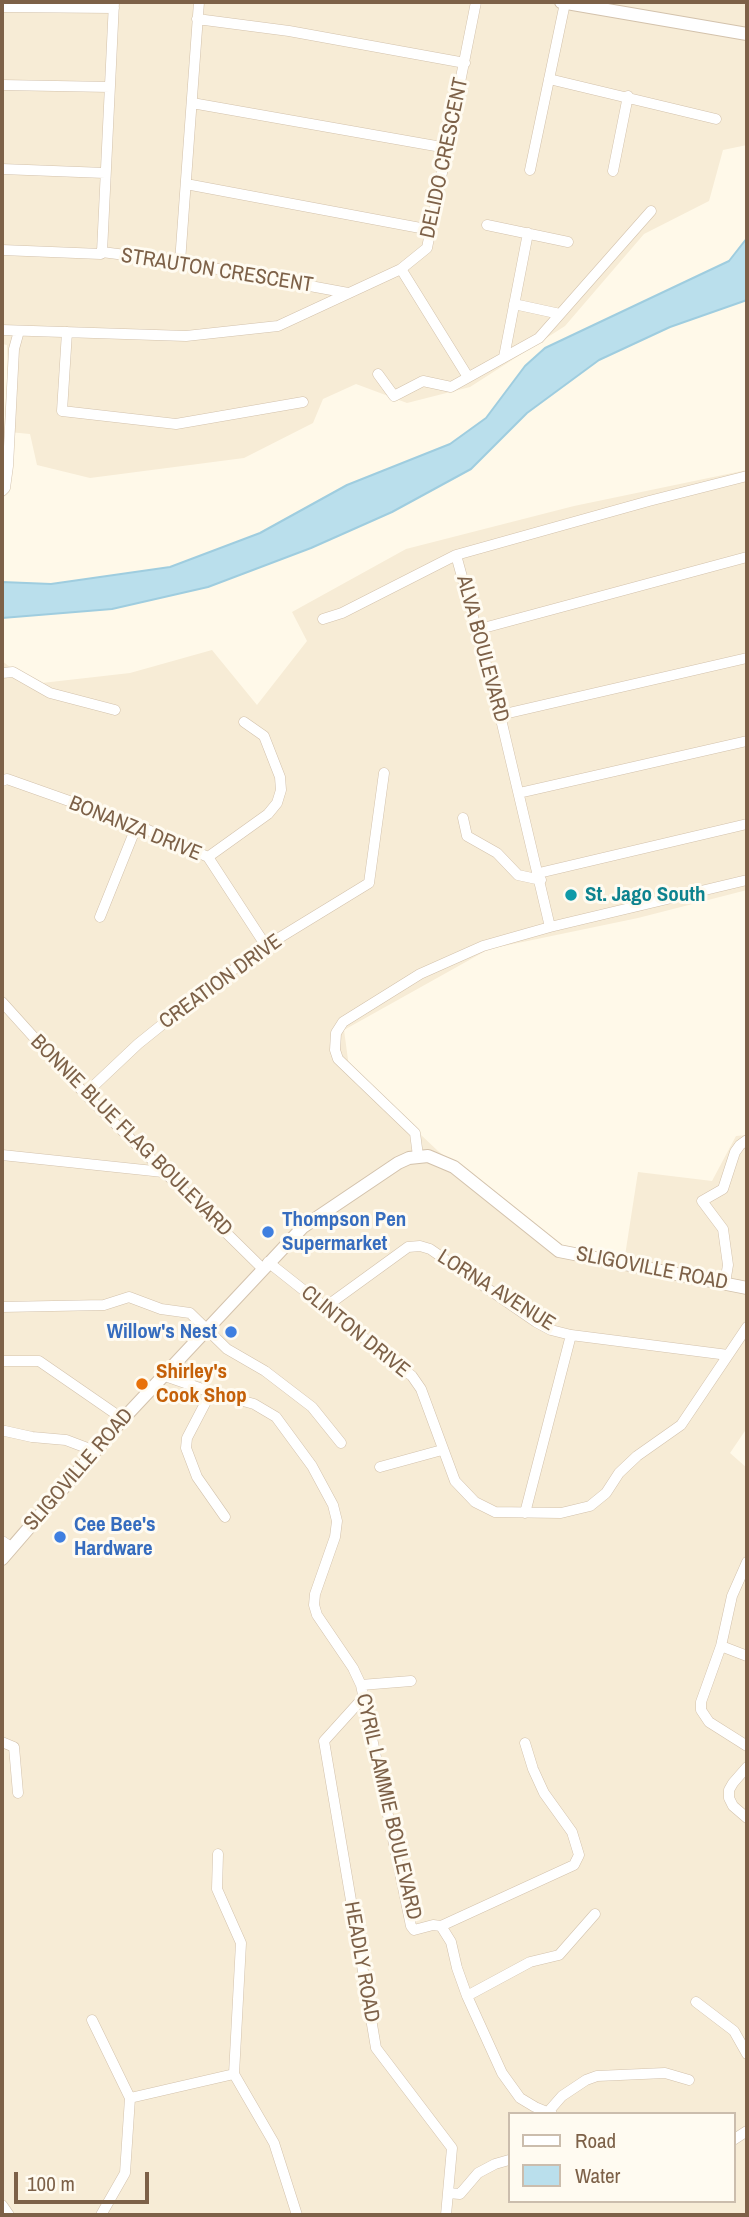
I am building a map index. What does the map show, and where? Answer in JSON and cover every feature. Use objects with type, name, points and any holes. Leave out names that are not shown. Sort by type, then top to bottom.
[{"type":"street","points":[[180,262],[199,2]]},
{"type":"street","name":"DELIDO CRESCENT","points":[[2,330],[186,336],[278,326],[401,270],[427,248],[476,2]]},
{"type":"street","points":[[530,170],[563,2],[612,7],[747,34]]},
{"type":"street","points":[[2,7],[114,5],[102,253]]},
{"type":"street","points":[[197,19],[289,31],[465,63]]},
{"type":"street","points":[[549,79],[716,119]]},
{"type":"street","points":[[2,85],[110,87]]},
{"type":"street","points":[[613,171],[628,96]]},
{"type":"street","points":[[192,103],[447,148]]},
{"type":"street","points":[[2,169],[106,173]]},
{"type":"street","points":[[186,184],[431,230]]},
{"type":"street","points":[[378,374],[392,395],[397,396],[423,381],[451,387],[539,338],[651,211]]},
{"type":"street","points":[[487,225],[568,242]]},
{"type":"street","points":[[504,357],[528,233]]},
{"type":"street","name":"STRAUTON CRESCENT","points":[[2,250],[102,253],[180,262],[348,293]]},
{"type":"street","points":[[401,270],[468,377]]},
{"type":"street","points":[[514,304],[560,314]]},
{"type":"street","points":[[2,491],[5,488],[8,466],[13,360],[19,331]]},
{"type":"street","points":[[66,332],[61,411],[176,424],[303,402]]},
{"type":"street","name":"ALVA BOULEVARD","points":[[550,927],[500,715],[456,555],[747,476]]},
{"type":"street","points":[[323,620],[456,555]]},
{"type":"street","points":[[476,630],[747,557]]},
{"type":"street","points":[[500,715],[747,658]]},
{"type":"street","points":[[7,673],[50,693],[116,710]]},
{"type":"street","points":[[208,857],[268,814],[277,803],[281,790],[280,777],[264,736],[244,722]]},
{"type":"street","points":[[519,793],[747,741]]},
{"type":"street","name":"CREATION DRIVE","points":[[85,1094],[138,1044],[204,991],[267,946],[369,883],[384,773]]},
{"type":"street","name":"BONANZA DRIVE","points":[[3,777],[137,825],[208,857],[267,946]]},
{"type":"street","points":[[463,818],[467,836],[498,853],[518,875],[540,877],[747,824]]},
{"type":"street","points":[[100,917],[137,825]]},
{"type":"street","points":[[418,1156],[415,1133],[338,1059],[335,1041],[343,1022],[420,974],[482,946],[747,880]]},
{"type":"street","name":"BONNIE BLUE FLAG BOULEVARD","points":[[2,1002],[85,1094],[163,1172],[265,1265]]},
{"type":"street","points":[[725,1283],[728,1265],[723,1229],[702,1201],[723,1189],[735,1152],[747,1140]]},
{"type":"street","points":[[2,1155],[163,1172]]},
{"type":"street","name":"SLIGOVILLE ROAD","points":[[2,1559],[6,1544],[303,1227],[398,1163],[418,1156],[437,1158],[454,1167],[559,1251],[747,1288]]},
{"type":"street","name":"LORNA AVENUE","points":[[324,1308],[408,1247],[420,1246],[430,1249],[536,1322],[551,1329],[570,1335],[728,1355]]},
{"type":"street","name":"CLINTON DRIVE","points":[[265,1265],[411,1376],[421,1389],[455,1481],[475,1502],[495,1512],[561,1513],[590,1506],[606,1493],[636,1456],[681,1425],[747,1327]]},
{"type":"street","points":[[2,1307],[104,1305],[129,1297],[161,1309],[190,1313],[228,1349],[265,1371],[312,1406],[341,1443]]},
{"type":"street","points":[[525,1513],[570,1335]]},
{"type":"street","points":[[2,1361],[40,1361],[124,1419]]},
{"type":"street","name":"CYRIL LAMMIE BOULEVARD","points":[[165,1376],[254,1404],[276,1417],[312,1466],[333,1505],[337,1521],[335,1536],[315,1594],[314,1605],[317,1615],[353,1668],[361,1685],[411,1926],[414,1930],[433,1925],[441,1926],[452,1942],[457,1968],[467,1996],[502,2073],[527,2103],[548,2112]]},
{"type":"street","points":[[211,1392],[187,1438],[186,1448],[197,1477],[225,1517]]},
{"type":"street","points":[[5,1431],[66,1440],[95,1451]]},
{"type":"street","points":[[380,1467],[442,1450]]},
{"type":"street","points":[[747,1562],[732,1596],[721,1646],[703,1693],[701,1710],[709,1722],[747,1745]]},
{"type":"street","points":[[721,1646],[747,1656]]},
{"type":"street","points":[[361,1685],[411,1681]]},
{"type":"street","name":"HEADLY ROAD","points":[[362,1699],[324,1741],[376,2048],[452,2148],[446,2215]]},
{"type":"street","points":[[2,1742],[14,1748],[18,1793]]},
{"type":"street","points":[[441,1926],[574,1865],[579,1855],[578,1844],[572,1832],[544,1793],[525,1743]]},
{"type":"street","points":[[747,1767],[729,1790],[733,1806],[747,1818]]},
{"type":"street","points":[[218,1854],[217,1889],[241,1943],[234,2074],[274,2143],[297,2215]]},
{"type":"street","points":[[467,1996],[530,1962],[559,1955],[595,1914]]},
{"type":"street","points":[[696,2003],[734,2031],[747,2054]]},
{"type":"street","points":[[92,2020],[130,2098],[125,2173],[101,2215]]},
{"type":"street","points":[[551,2112],[562,2096],[597,2076],[665,2073],[689,2080]]},
{"type":"street","points":[[130,2098],[234,2074]]},
{"type":"street","points":[[448,2193],[460,2194],[478,2173],[508,2160]]},
{"type":"street","points":[[2,2205],[9,2215]]},
{"type":"shaded area","points":[[2,2],[747,2],[747,145],[723,150],[709,201],[644,234],[565,326],[470,387],[407,403],[356,384],[323,399],[313,423],[244,458],[90,478],[37,465],[30,434],[9,432],[7,345],[2,344]]},
{"type":"shaded area","points":[[747,470],[747,890],[638,918],[489,949],[344,1030],[349,1067],[438,1151],[568,1252],[624,1262],[638,1172],[712,1181],[736,1136],[747,1135],[747,1428],[730,1453],[747,1468],[747,2215],[2,2215],[2,661],[33,684],[130,673],[212,650],[257,705],[307,641],[292,612],[406,549],[574,506]]},
{"type":"water","points":[[747,238],[747,300],[670,327],[599,360],[527,413],[471,469],[392,512],[311,548],[208,587],[112,609],[2,618],[2,582],[51,584],[170,567],[260,533],[347,485],[450,444],[486,418],[525,366],[545,348],[729,261]]},
{"type":"place","name":"St. Jago South","points":[[571,895]]},
{"type":"place","name":"Thompson Pen Supermarket","points":[[268,1232]]},
{"type":"place","name":"Willow's Nest","points":[[231,1332]]},
{"type":"place","name":"Shirley's Cook Shop","points":[[142,1384]]},
{"type":"place","name":"Cee Bee's Hardware","points":[[60,1537]]}]
